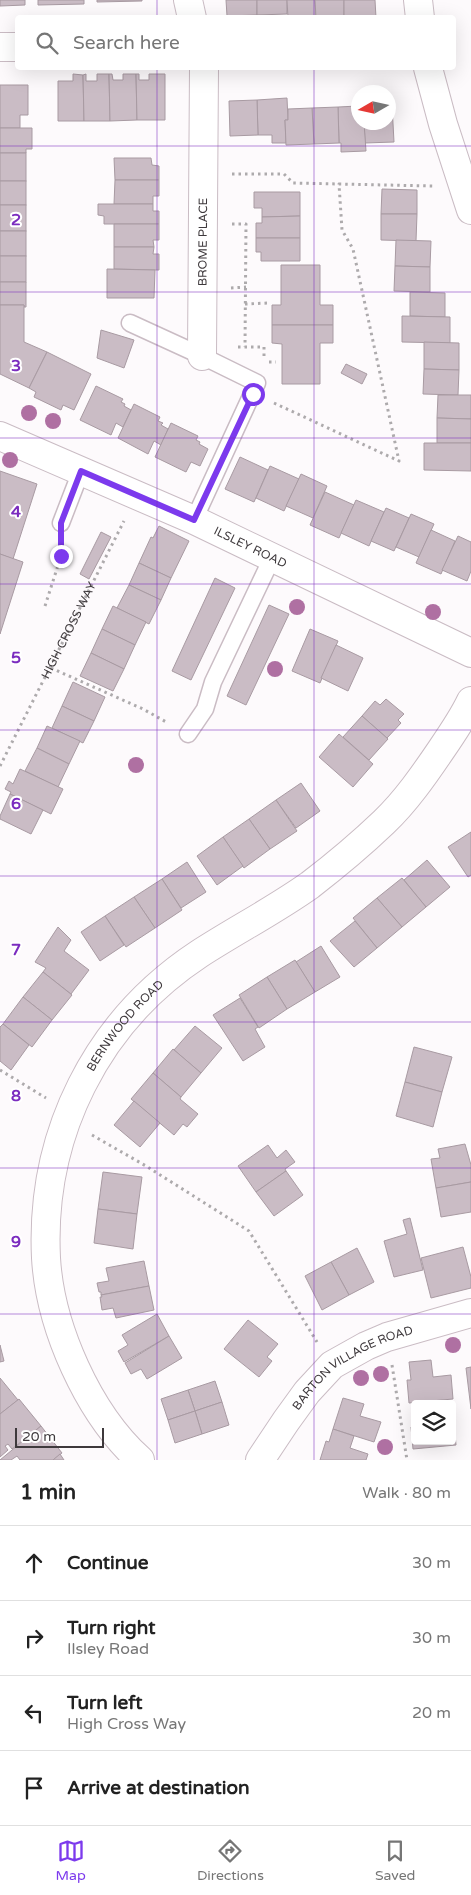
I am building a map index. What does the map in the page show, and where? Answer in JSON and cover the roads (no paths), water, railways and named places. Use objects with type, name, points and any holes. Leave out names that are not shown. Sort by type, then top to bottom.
[{"type":"street","points":[[188,0],[191,15]]},
{"type":"street","points":[[418,0],[420,15]]},
{"type":"street","points":[[0,47],[15,46]]},
{"type":"street","name":"BROME PLACE","points":[[202,356],[204,70]]},
{"type":"street","points":[[429,70],[443,124],[471,210]]},
{"type":"street","name":"ILSLEY ROAD","points":[[0,436],[194,520],[471,653]]},
{"type":"street","name":"BERNWOOD ROAD","points":[[140,1460],[109,1426],[80,1378],[61,1331],[48,1279],[45,1227],[50,1179],[68,1116],[86,1074],[111,1036],[136,1005],[166,978],[199,954],[309,886],[386,821],[425,773],[464,715],[471,701]]},
{"type":"street","name":"BARTON VILLAGE ROAD","points":[[260,1460],[307,1392],[332,1365],[366,1346],[387,1337],[471,1313]]},
{"type":"lane","points":[[130,323],[202,356],[255,388],[194,520]]},
{"type":"lane","points":[[61,523],[81,471]]},
{"type":"lane","points":[[188,734],[205,709],[213,682],[272,558]]}]
